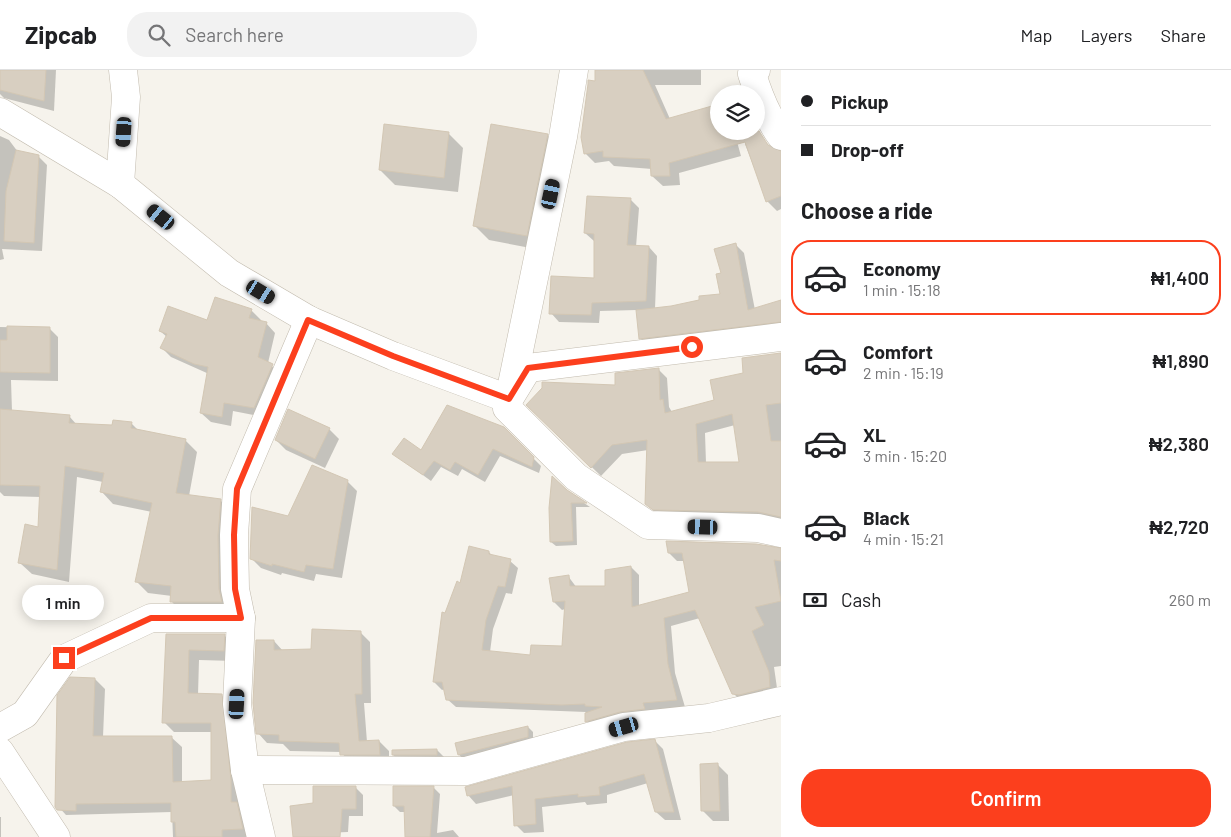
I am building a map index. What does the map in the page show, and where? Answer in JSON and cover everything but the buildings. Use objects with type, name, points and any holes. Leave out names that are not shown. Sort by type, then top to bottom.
[{"type":"street","points":[[120,184],[126,97],[123,70]]},
{"type":"street","points":[[574,70],[563,138],[507,408],[576,478],[648,525],[758,528],[781,533]]},
{"type":"street","points":[[753,71],[769,120],[781,136]]},
{"type":"street","points":[[0,112],[120,184],[229,273],[308,320],[393,356],[509,399]]},
{"type":"street","points":[[262,837],[245,770],[237,704],[241,618],[235,589],[234,535],[237,489],[308,320]]},
{"type":"street","points":[[509,399],[528,368],[781,337]]},
{"type":"street","points":[[0,728],[25,714],[64,658],[151,618],[241,618]]},
{"type":"street","points":[[245,770],[466,771],[624,727],[709,718],[781,701]]},
{"type":"street","points":[[0,752],[56,837]]},
{"type":"route","points":[[64,658],[151,618],[241,618],[235,589],[236,561],[234,535],[237,489],[308,320],[393,356],[509,399],[528,368],[692,347]]}]
